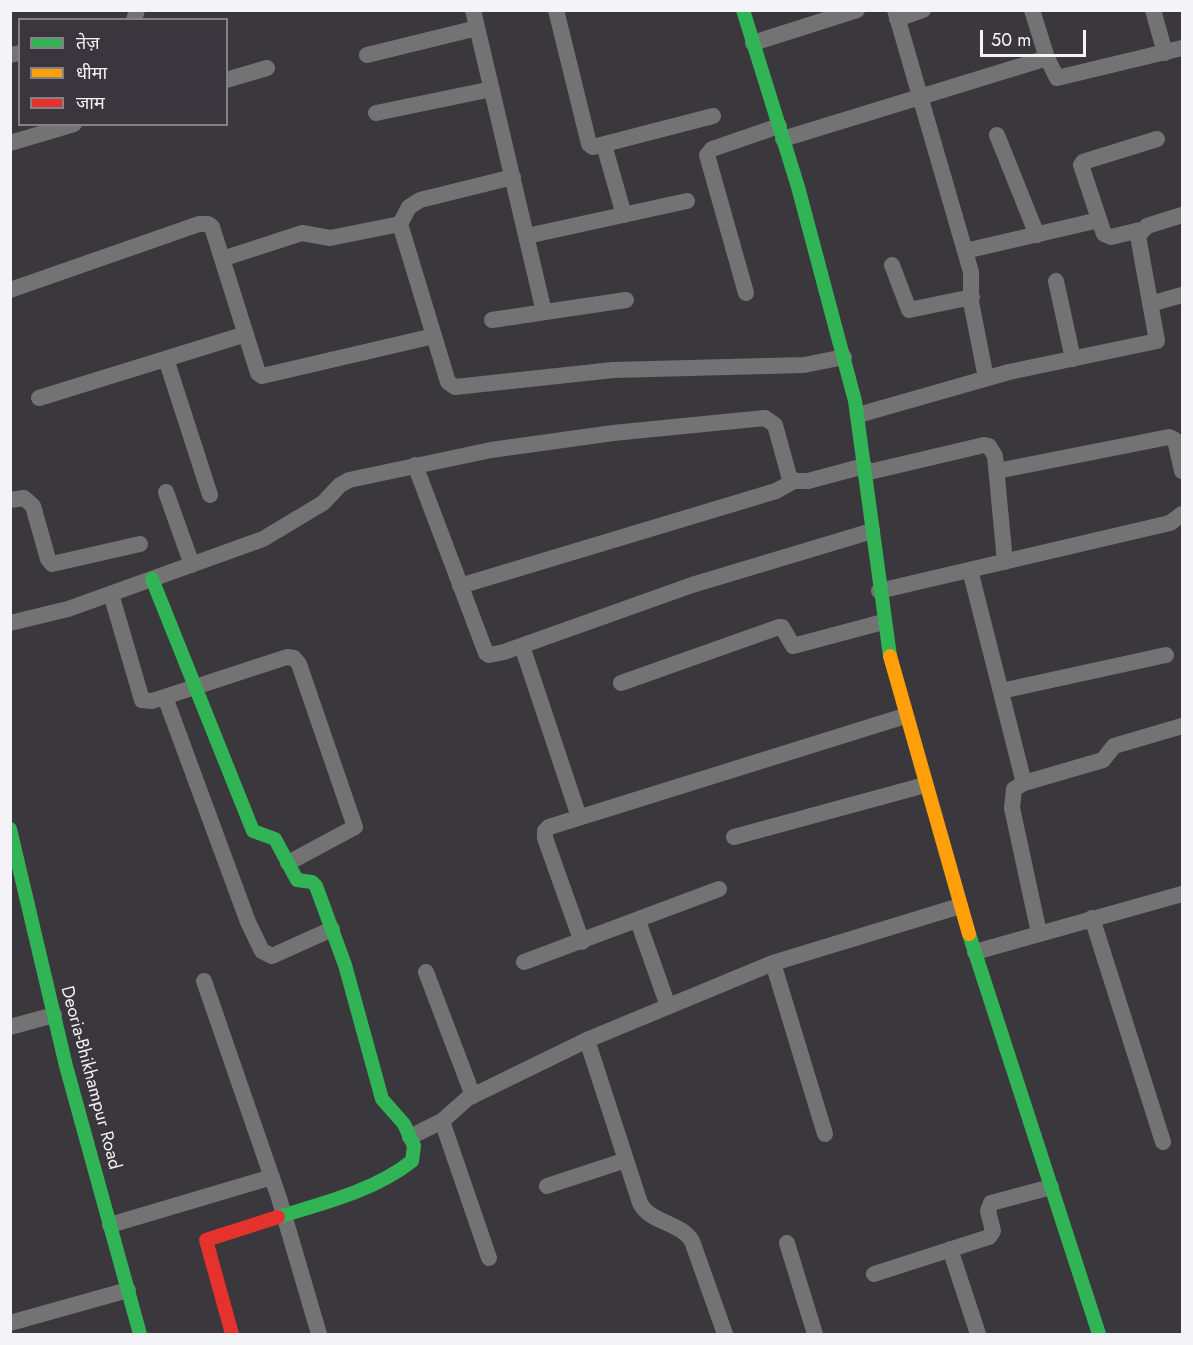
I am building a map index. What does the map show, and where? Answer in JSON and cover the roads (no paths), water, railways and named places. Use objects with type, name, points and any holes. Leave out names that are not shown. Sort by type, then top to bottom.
[{"type":"street","points":[[473,10],[544,312]]},
{"type":"street","points":[[556,10],[589,144],[593,147],[713,116]]},
{"type":"street","points":[[742,10],[781,132],[858,415],[883,622],[891,666],[960,906],[1099,1335]]},
{"type":"street","points":[[753,43],[857,10]]},
{"type":"street","points":[[923,10],[896,15],[973,281],[972,297],[986,378]]},
{"type":"street","points":[[1032,10],[1054,75],[1061,78],[1182,48]]},
{"type":"street","points":[[1153,10],[1165,52]]},
{"type":"street","points":[[367,56],[477,28]]},
{"type":"street","points":[[746,293],[707,155],[712,149],[918,97],[1047,58]]},
{"type":"street","points":[[228,79],[267,68]]},
{"type":"street","points":[[376,113],[492,89]]},
{"type":"street","points":[[10,143],[67,126]]},
{"type":"street","points":[[997,135],[1037,235]]},
{"type":"street","points":[[1157,139],[1083,162],[1082,169],[1107,237],[1140,230],[1182,215]]},
{"type":"street","points":[[604,145],[624,215]]},
{"type":"street","points":[[513,177],[420,200],[409,207],[400,225],[448,382],[455,387],[613,370],[804,365],[844,357]]},
{"type":"street","points":[[527,237],[687,201]]},
{"type":"street","points":[[965,251],[1099,220]]},
{"type":"street","points":[[10,290],[199,224],[208,224],[212,227],[258,373],[268,377],[434,336]]},
{"type":"street","points":[[222,259],[302,233],[330,238],[400,225]]},
{"type":"street","points":[[858,415],[986,378],[1157,341],[1138,236],[1140,230]]},
{"type":"street","points":[[892,265],[909,310],[972,297]]},
{"type":"street","points":[[1056,281],[1073,359]]},
{"type":"street","points":[[1150,304],[1182,295]]},
{"type":"street","points":[[492,320],[626,300]]},
{"type":"street","points":[[39,398],[246,334]]},
{"type":"street","points":[[166,359],[210,495]]},
{"type":"street","points":[[10,623],[51,615],[192,565],[284,529],[323,503],[348,480],[491,450],[613,433],[765,418],[775,425],[789,476],[794,482]]},
{"type":"street","points":[[997,471],[1168,437],[1175,440],[1179,448],[1182,471]]},
{"type":"street","points":[[460,586],[776,491],[794,482],[984,445],[993,450],[997,471],[1005,562]]},
{"type":"street","points":[[415,465],[486,653],[495,655],[692,585],[872,531]]},
{"type":"street","points":[[166,492],[192,565]]},
{"type":"street","points":[[10,500],[24,498],[33,506],[48,559],[52,564],[140,544]]},
{"type":"street","points":[[879,591],[1170,523],[1182,514]]},
{"type":"street","points":[[970,570],[1024,783]]},
{"type":"street","points":[[152,579],[253,831],[274,839],[297,880],[312,882],[316,886],[345,965],[382,1099],[404,1124],[414,1146],[412,1161],[398,1172],[350,1195],[206,1240],[231,1335]]},
{"type":"street","points":[[111,594],[138,695],[146,701],[165,697],[287,657],[294,658],[299,664],[355,827],[288,863]]},
{"type":"street","points":[[621,683],[779,627],[782,627],[793,646],[883,622]]},
{"type":"street","points":[[522,646],[579,817]]},
{"type":"street","points":[[1001,691],[1166,655]]},
{"type":"street","points":[[165,697],[251,930],[262,951],[272,956],[332,929]]},
{"type":"street","points":[[582,942],[545,838],[545,831],[549,828],[905,716]]},
{"type":"street","points":[[1040,933],[1012,808],[1014,789],[1024,783],[1103,760],[1114,746],[1182,726]]},
{"type":"street","points":[[734,837],[925,784]]},
{"type":"street","name":"Deoria-Bhikhampur Road","points":[[10,829],[54,1015],[140,1335]]},
{"type":"street","points":[[524,962],[719,889]]},
{"type":"street","points":[[975,952],[1182,894]]},
{"type":"street","points":[[410,1137],[442,1121],[473,1096],[587,1040],[773,963],[960,906]]},
{"type":"street","points":[[1092,918],[1163,1142]]},
{"type":"street","points":[[638,921],[668,1006]]},
{"type":"street","points":[[773,963],[825,1134]]},
{"type":"street","points":[[426,972],[473,1096]]},
{"type":"street","points":[[204,981],[272,1177],[319,1335]]},
{"type":"street","points":[[10,1027],[54,1015]]},
{"type":"street","points":[[587,1040],[644,1210],[682,1229],[692,1241],[725,1335]]},
{"type":"street","points":[[442,1121],[489,1258]]},
{"type":"street","points":[[547,1186],[626,1160]]},
{"type":"street","points":[[110,1225],[272,1177]]},
{"type":"street","points":[[874,1274],[992,1234],[988,1206],[995,1200],[1051,1187]]},
{"type":"street","points":[[787,1243],[815,1335]]},
{"type":"street","points":[[950,1249],[978,1335]]},
{"type":"street","points":[[10,1323],[128,1290]]}]
